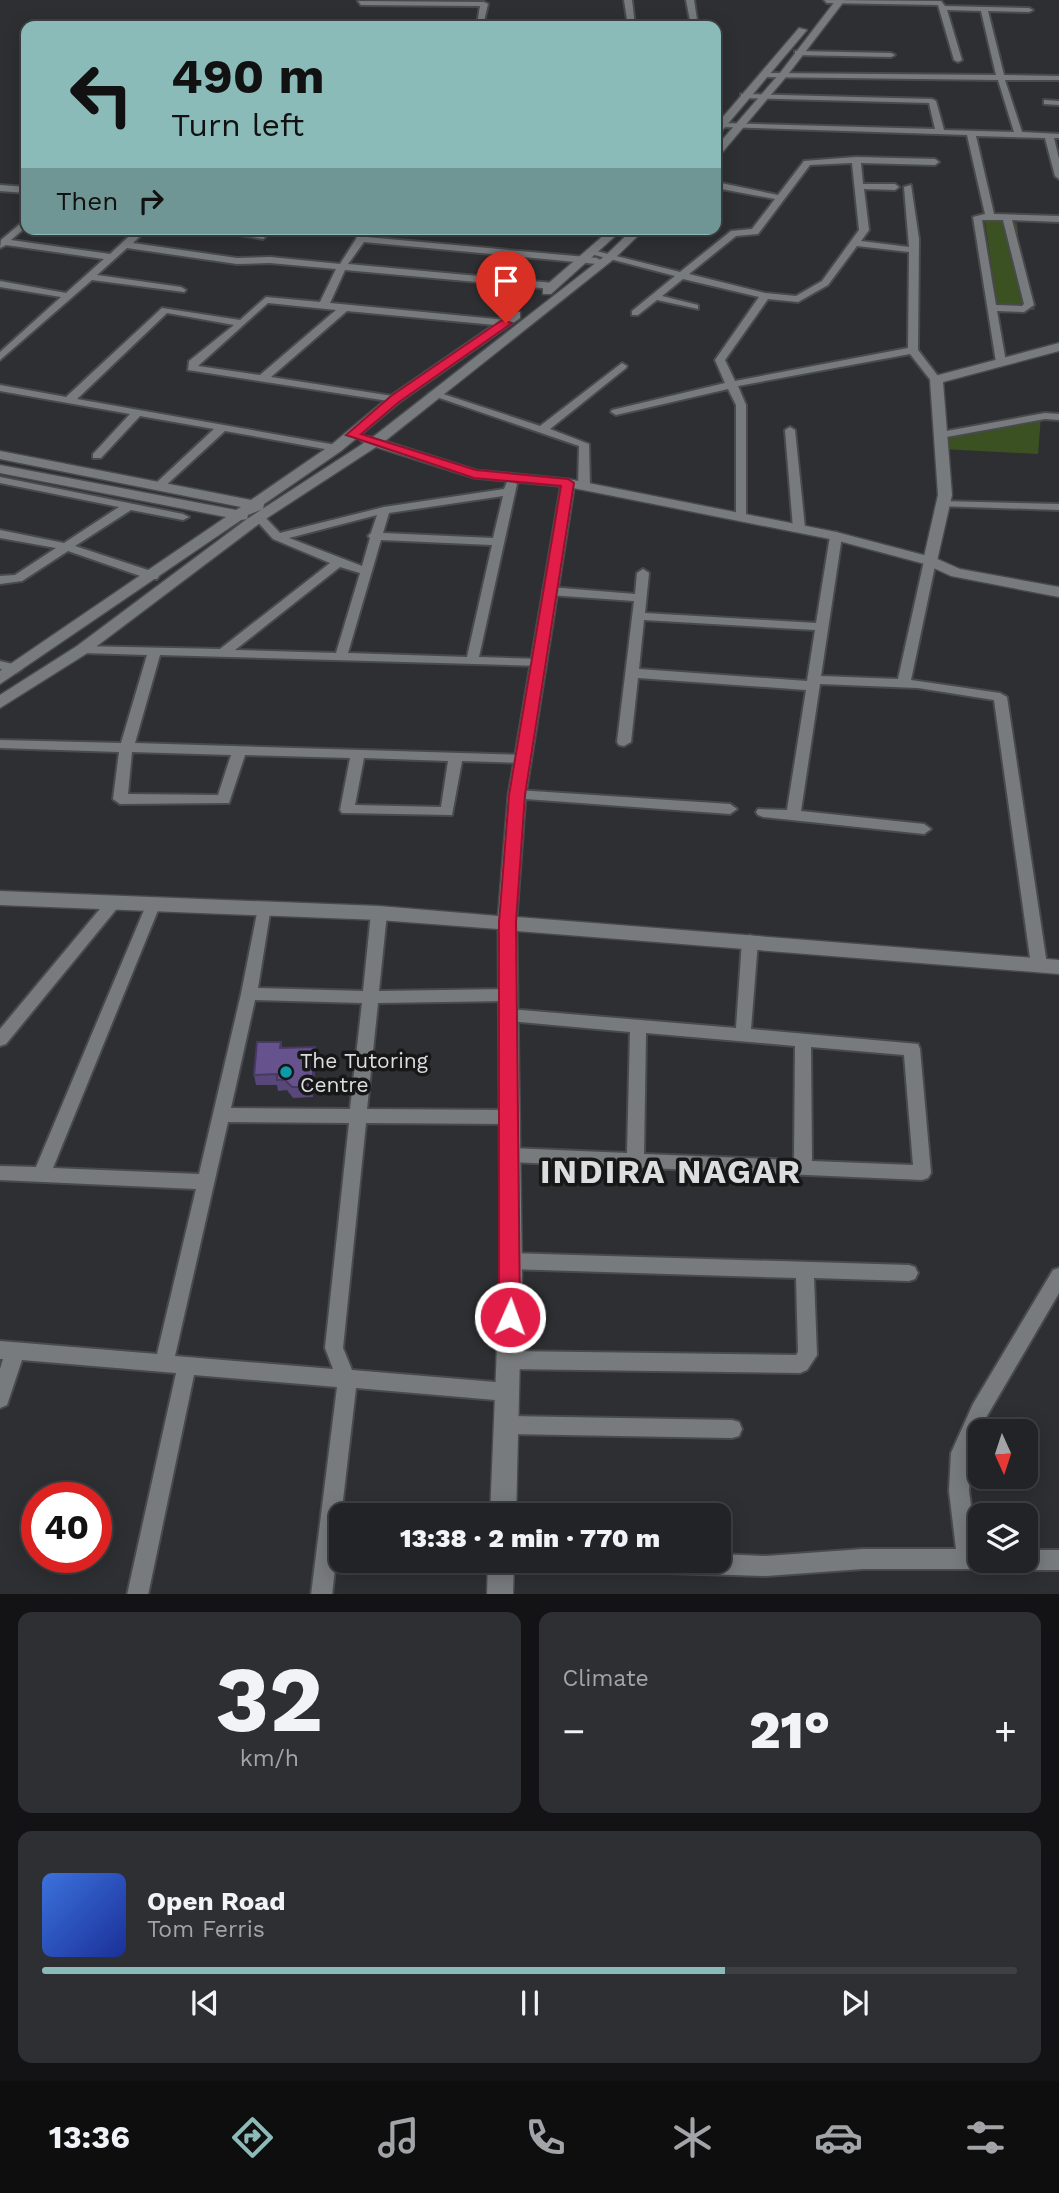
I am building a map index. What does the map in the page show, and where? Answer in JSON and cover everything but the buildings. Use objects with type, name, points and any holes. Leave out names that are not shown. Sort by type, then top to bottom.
[{"type":"main road","points":[[721,125],[828,1]]},
{"type":"main road","points":[[721,147],[783,75],[840,1]]},
{"type":"main road","points":[[0,704],[83,649],[395,399],[506,323],[612,235]]},
{"type":"main road","points":[[0,680],[153,576],[235,515],[275,509],[376,442],[433,394],[607,260],[634,235]]},
{"type":"main road","points":[[930,561],[945,495],[936,380],[1059,348]]},
{"type":"main road","points":[[352,435],[511,485],[576,484],[836,536],[930,561],[956,573],[1059,592]]},
{"type":"main road","points":[[0,455],[159,486],[255,510]]},
{"type":"main road","points":[[0,469],[235,515]]},
{"type":"main road","points":[[503,1503],[509,1360],[510,1117],[507,922],[517,795],[537,663],[549,591],[576,484]]},
{"type":"main road","points":[[930,561],[962,563],[1059,581]]},
{"type":"main road","points":[[0,898],[379,913],[1059,967]]},
{"type":"main road","points":[[500,1594],[501,1573]]},
{"type":"street","points":[[628,0],[631,21]]},
{"type":"street","points":[[690,0],[694,21]]},
{"type":"street","points":[[354,21],[361,1],[484,2],[481,21]]},
{"type":"street","points":[[828,1],[941,3],[958,60]]},
{"type":"street","points":[[942,8],[1029,10]]},
{"type":"street","points":[[984,9],[1019,135]]},
{"type":"street","points":[[798,53],[891,54]]},
{"type":"street","points":[[764,75],[1059,78]]},
{"type":"street","points":[[744,96],[932,101],[940,132]]},
{"type":"street","points":[[1047,102],[1059,103]]},
{"type":"street","points":[[721,128],[740,125],[1054,136],[1059,176]]},
{"type":"street","points":[[971,133],[990,216]]},
{"type":"street","points":[[372,235],[589,256],[765,296],[798,299],[825,283],[864,230],[856,160]]},
{"type":"street","points":[[635,313],[734,233],[755,232],[807,163],[856,160],[935,162]]},
{"type":"street","points":[[721,186],[781,198]]},
{"type":"street","points":[[859,186],[895,187]]},
{"type":"street","points":[[908,187],[913,212],[914,350],[936,380]]},
{"type":"street","points":[[0,188],[21,190]]},
{"type":"street","points":[[1001,362],[977,217],[1059,219]]},
{"type":"street","points":[[992,308],[1024,309],[1030,305],[1007,217]]},
{"type":"street","points":[[2,244],[21,227]]},
{"type":"street","points":[[1,355],[136,235]]},
{"type":"street","points":[[324,305],[361,235]]},
{"type":"street","points":[[855,243],[914,250]]},
{"type":"street","points":[[2,244],[113,257]]},
{"type":"street","points":[[126,244],[237,261],[270,260],[553,286]]},
{"type":"street","points":[[90,277],[181,290]]},
{"type":"street","points":[[0,284],[69,296]]},
{"type":"street","points":[[740,517],[741,405],[734,384],[720,360],[765,296]]},
{"type":"street","points":[[656,297],[695,307]]},
{"type":"street","points":[[395,399],[192,368],[192,363],[266,300],[506,323]]},
{"type":"street","points":[[262,379],[345,307]]},
{"type":"street","points":[[70,399],[165,310],[242,323]]},
{"type":"street","points":[[616,412],[734,384],[914,350]]},
{"type":"street","points":[[542,430],[622,366]]},
{"type":"street","points":[[0,388],[336,448]]},
{"type":"street","points":[[433,394],[584,444],[576,484]]},
{"type":"street","points":[[97,456],[137,413]]},
{"type":"street","points":[[941,435],[1045,416],[1059,416]]},
{"type":"street","points":[[159,486],[222,428]]},
{"type":"street","points":[[790,430],[799,528]]},
{"type":"street","points":[[0,480],[183,517]]},
{"type":"street","points":[[277,537],[384,510],[511,485],[472,661]]},
{"type":"street","points":[[942,504],[1059,507]]},
{"type":"street","points":[[0,580],[18,578],[129,506]]},
{"type":"street","points":[[255,510],[277,537],[365,571]]},
{"type":"street","points":[[341,657],[374,536],[384,510]]},
{"type":"street","points":[[0,534],[67,547],[153,576]]},
{"type":"street","points":[[374,536],[498,542]]},
{"type":"street","points":[[793,815],[836,536]]},
{"type":"street","points":[[904,683],[930,561]]},
{"type":"street","points":[[222,654],[338,562]]},
{"type":"street","points":[[624,741],[643,573]]},
{"type":"street","points":[[549,591],[640,598]]},
{"type":"street","points":[[638,616],[822,627]]},
{"type":"street","points":[[83,649],[537,663]]},
{"type":"street","points":[[155,651],[126,749],[120,799],[225,800],[239,751]]},
{"type":"street","points":[[0,665],[16,669]]},
{"type":"street","points":[[631,673],[814,683],[904,683],[1000,697],[1039,965]]},
{"type":"street","points":[[0,744],[523,758]]},
{"type":"street","points":[[358,754],[347,810],[447,812],[456,756]]},
{"type":"street","points":[[517,795],[730,809]]},
{"type":"street","points":[[763,812],[923,829]]},
{"type":"street","points":[[0,1040],[114,902]]},
{"type":"street","points":[[42,1174],[155,903]]},
{"type":"street","points":[[164,1364],[249,994],[264,907]]},
{"type":"street","points":[[321,1594],[347,1381],[334,1348],[379,913]]},
{"type":"street","points":[[743,1035],[750,942]]},
{"type":"street","points":[[249,994],[371,997],[509,1005],[638,1026],[912,1049],[922,1173],[510,1155]]},
{"type":"street","points":[[635,1160],[638,1026]]},
{"type":"street","points":[[803,1040],[803,1168]]},
{"type":"street","points":[[220,1115],[510,1117]]},
{"type":"street","points":[[0,1172],[205,1182]]},
{"type":"street","points":[[509,1261],[909,1273]]},
{"type":"street","points":[[509,1360],[800,1364],[808,1355],[804,1269]]},
{"type":"street","points":[[968,1532],[959,1491],[961,1453],[980,1410],[1059,1276]]},
{"type":"street","points":[[0,1399],[8,1350],[347,1381],[507,1392]]},
{"type":"street","points":[[137,1594],[187,1365]]},
{"type":"street","points":[[506,1425],[732,1429]]},
{"type":"street","points":[[731,1565],[766,1566],[863,1559],[968,1559]]},
{"type":"street","points":[[1038,1560],[1059,1560]]},
{"type":"green space","points":[[995,220],[1017,223],[1020,256],[1035,310],[998,309],[985,222]]},
{"type":"green space","points":[[1041,416],[1038,454],[942,449],[941,435]]},
{"type":"place","name":"The Tutoring Centre","points":[[286,1072]]},
{"type":"district","name":"INDIRA NAGAR","points":[[671,1171]]},
{"type":"route","points":[[506,323],[395,399],[352,435],[474,474],[568,483],[517,795],[507,922],[510,1317]]}]
